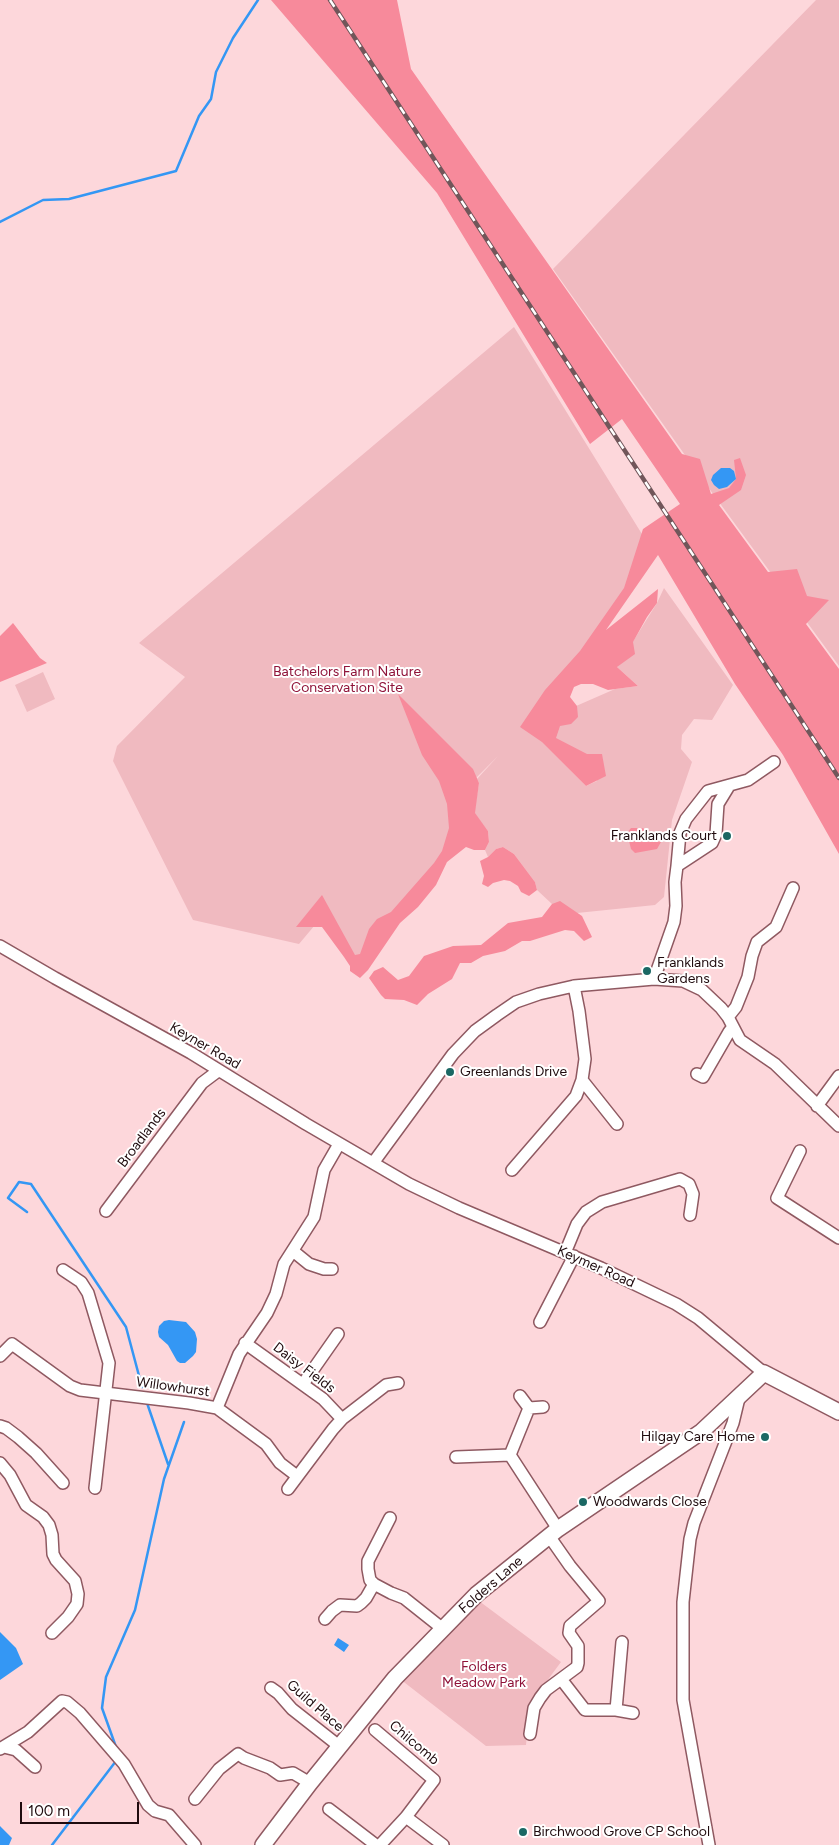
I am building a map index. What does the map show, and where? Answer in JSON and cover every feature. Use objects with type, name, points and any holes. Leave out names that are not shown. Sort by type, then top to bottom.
[{"type":"main road","name":"Folders Lane","points":[[263,1845],[339,1746],[395,1678],[476,1594],[553,1532],[701,1432],[764,1374]]},
{"type":"main road","name":"Keymer Road","points":[[764,1374],[839,1412]]},
{"type":"street","points":[[654,978],[674,922],[676,906],[675,882],[680,833],[686,819],[708,791],[748,780],[774,762]]},
{"type":"street","points":[[677,866],[691,859],[712,843],[716,834],[718,804],[729,786]]},
{"type":"street","points":[[697,807],[710,801],[720,800]]},
{"type":"street","points":[[697,1074],[703,1077],[729,1032],[730,1023],[748,977],[757,942],[776,927],[793,888]]},
{"type":"street","name":"Keyner Road","points":[[0,946],[191,1053],[339,1144]]},
{"type":"street","points":[[373,1163],[453,1054],[475,1031],[516,1002],[539,994],[574,986],[654,978],[683,981],[702,990],[721,1008],[740,1040],[777,1067],[839,1126]]},
{"type":"street","points":[[512,1170],[576,1096],[582,1080],[585,1059],[574,986]]},
{"type":"street","points":[[202,1083],[204,1062]]},
{"type":"street","name":"Broadlands","points":[[106,1211],[202,1083],[218,1070]]},
{"type":"street","points":[[816,1106],[839,1076]]},
{"type":"street","points":[[582,1080],[617,1124]]},
{"type":"street","name":"Keymer Road","points":[[339,1144],[409,1184],[459,1208],[569,1254],[676,1304],[721,1336],[764,1374]]},
{"type":"street","name":"Willowhurst","points":[[0,1356],[12,1344],[70,1386],[80,1390],[217,1408],[239,1354],[267,1313],[276,1294],[284,1264],[294,1251],[314,1216],[324,1170],[339,1144]]},
{"type":"street","points":[[800,1151],[774,1202],[839,1238]]},
{"type":"street","points":[[540,1322],[569,1254],[577,1224],[586,1212],[602,1202],[680,1179],[689,1184],[693,1194],[690,1215]]},
{"type":"street","points":[[294,1251],[308,1264],[324,1269],[332,1269]]},
{"type":"street","points":[[63,1270],[81,1282],[88,1293],[109,1363],[96,1488]]},
{"type":"street","points":[[303,1384],[338,1334]]},
{"type":"street","name":"Daisy Fields","points":[[246,1343],[323,1399],[342,1419]]},
{"type":"street","points":[[288,1489],[342,1419],[386,1385],[398,1383]]},
{"type":"street","points":[[520,1396],[529,1408]]},
{"type":"street","points":[[710,1845],[683,1700],[683,1602],[690,1539],[694,1523],[733,1423],[738,1398]]},
{"type":"street","points":[[529,1408],[543,1407]]},
{"type":"street","points":[[217,1408],[266,1444],[280,1463],[297,1476]]},
{"type":"street","points":[[510,1455],[529,1408]]},
{"type":"street","points":[[0,1426],[6,1428],[36,1452],[63,1483]]},
{"type":"street","points":[[510,1455],[570,1566],[599,1601],[570,1626],[570,1632],[578,1646],[578,1663],[546,1690],[534,1708],[530,1734]]},
{"type":"street","points":[[456,1457],[510,1455]]},
{"type":"street","points":[[0,1463],[10,1475],[26,1505],[43,1517],[49,1525],[52,1535],[53,1554],[75,1581],[78,1594],[77,1604],[68,1617],[52,1633]]},
{"type":"street","points":[[390,1518],[368,1561],[370,1580],[374,1584],[404,1598],[443,1629]]},
{"type":"street","points":[[325,1619],[340,1605],[353,1606],[361,1603],[374,1584]]},
{"type":"street","points":[[616,1710],[622,1642]]},
{"type":"street","points":[[561,1679],[585,1710],[616,1710],[633,1713]]},
{"type":"street","name":"Guild Place","points":[[271,1688],[292,1709],[339,1746]]},
{"type":"street","points":[[2,1748],[22,1736],[62,1701],[67,1702],[80,1713],[118,1758],[148,1805],[155,1811],[169,1816],[195,1845]]},
{"type":"street","name":"Chilcomb","points":[[375,1730],[434,1780],[406,1817]]},
{"type":"street","points":[[20,1753],[22,1736]]},
{"type":"street","points":[[2,1748],[20,1753],[35,1767]]},
{"type":"street","points":[[195,1799],[218,1770],[238,1754],[270,1768],[280,1775],[293,1773],[310,1783]]},
{"type":"street","points":[[329,1809],[376,1845]]},
{"type":"street","points":[[380,1845],[406,1817],[443,1845]]},
{"type":"green space","points":[[816,0],[839,0],[839,666],[697,472],[553,269]]},
{"type":"green space","name":"Batchelors Farm Nature Conservation Site","points":[[514,327],[645,539],[628,589],[528,727],[615,689],[638,686],[617,667],[657,603],[664,588],[733,685],[712,720],[694,719],[682,735],[681,749],[692,762],[672,820],[664,897],[655,905],[577,913],[552,904],[537,890],[535,882],[514,854],[503,847],[496,849],[488,857],[485,850],[489,842],[488,831],[474,813],[479,783],[477,779],[498,756],[453,801],[458,845],[356,966],[320,919],[299,944],[193,920],[113,761],[117,746],[185,677],[139,643]],"holes":[[[534,733],[597,780],[586,786]]]},
{"type":"green space","points":[[43,672],[55,699],[27,712],[15,685]]},
{"type":"green space","name":"Folders Meadow Park","points":[[479,1601],[561,1662],[541,1689],[529,1712],[526,1745],[486,1746],[400,1679]]},
{"type":"shaded area","points":[[271,0],[397,0],[411,69],[682,454],[700,459],[711,494],[729,488],[736,479],[734,460],[740,458],[746,475],[741,490],[719,505],[768,572],[797,569],[807,596],[829,600],[806,624],[839,669],[839,854],[783,755],[735,684],[658,555],[606,630],[658,589],[657,603],[633,642],[635,654],[617,667],[638,686],[608,690],[593,684],[581,684],[574,687],[570,697],[577,706],[578,717],[571,724],[560,726],[556,738],[587,754],[602,754],[606,776],[586,786],[542,742],[520,727],[545,690],[580,651],[624,588],[643,529],[680,504],[622,419],[590,444],[437,193]]},
{"type":"shaded area","points":[[13,623],[40,658],[47,663],[0,682],[0,636]]},
{"type":"shaded area","points":[[398,694],[473,769],[479,783],[475,813],[488,831],[489,842],[485,850],[474,850],[466,847],[447,862],[436,885],[418,907],[400,923],[368,970],[360,978],[350,971],[350,966],[322,927],[296,927],[322,895],[355,955],[360,954],[369,929],[377,919],[391,912],[434,863],[442,851],[449,828],[447,804],[439,781],[422,755]]},
{"type":"shaded area","points":[[631,828],[642,828],[655,833],[661,842],[657,849],[635,853],[631,849],[627,833]]},
{"type":"shaded area","points":[[503,847],[514,854],[535,882],[537,890],[529,896],[521,892],[518,886],[510,881],[504,880],[493,883],[488,887],[482,884],[484,876],[480,861],[488,857],[496,849]]},
{"type":"shaded area","points":[[560,901],[582,916],[592,937],[584,941],[574,931],[565,930],[530,941],[522,941],[505,951],[483,956],[471,963],[460,963],[452,979],[428,994],[417,1005],[404,1000],[385,999],[369,978],[374,971],[383,967],[398,980],[409,976],[424,956],[453,946],[481,945],[508,923],[542,917],[552,904]]},
{"type":"water","points":[[721,468],[730,468],[734,471],[736,479],[727,487],[719,489],[711,480],[713,475]]},
{"type":"water","points":[[164,1321],[186,1322],[195,1332],[197,1339],[196,1352],[185,1363],[177,1361],[168,1345],[159,1337],[159,1326]]},
{"type":"water","points":[[0,1632],[16,1648],[23,1664],[0,1680]]},
{"type":"water","points":[[338,1638],[349,1645],[344,1652],[334,1645]]},
{"type":"water","points":[[0,1826],[12,1838],[9,1845],[0,1845]]},
{"type":"waterway","points":[[0,222],[43,200],[69,199],[176,171],[199,116],[211,99],[216,72],[233,38],[258,0]]},
{"type":"waterway","points":[[27,1212],[8,1198],[19,1182],[31,1184],[126,1327],[142,1387]]},
{"type":"waterway","points":[[147,1403],[168,1464]]},
{"type":"waterway","points":[[116,1747],[102,1708],[106,1677],[135,1610],[164,1479],[184,1422]]},
{"type":"waterway","points":[[52,1845],[116,1761]]},
{"type":"railway","points":[[330,0],[839,778]]},
{"type":"place","name":"Franklands Court","points":[[727,836]]},
{"type":"place","name":"Franklands Gardens","points":[[647,971]]},
{"type":"place","name":"Greenlands Drive","points":[[450,1072]]},
{"type":"place","name":"Hilgay Care Home","points":[[765,1437]]},
{"type":"place","name":"Woodwards Close","points":[[583,1502]]},
{"type":"place","name":"Birchwood Grove CP School","points":[[523,1832]]}]
